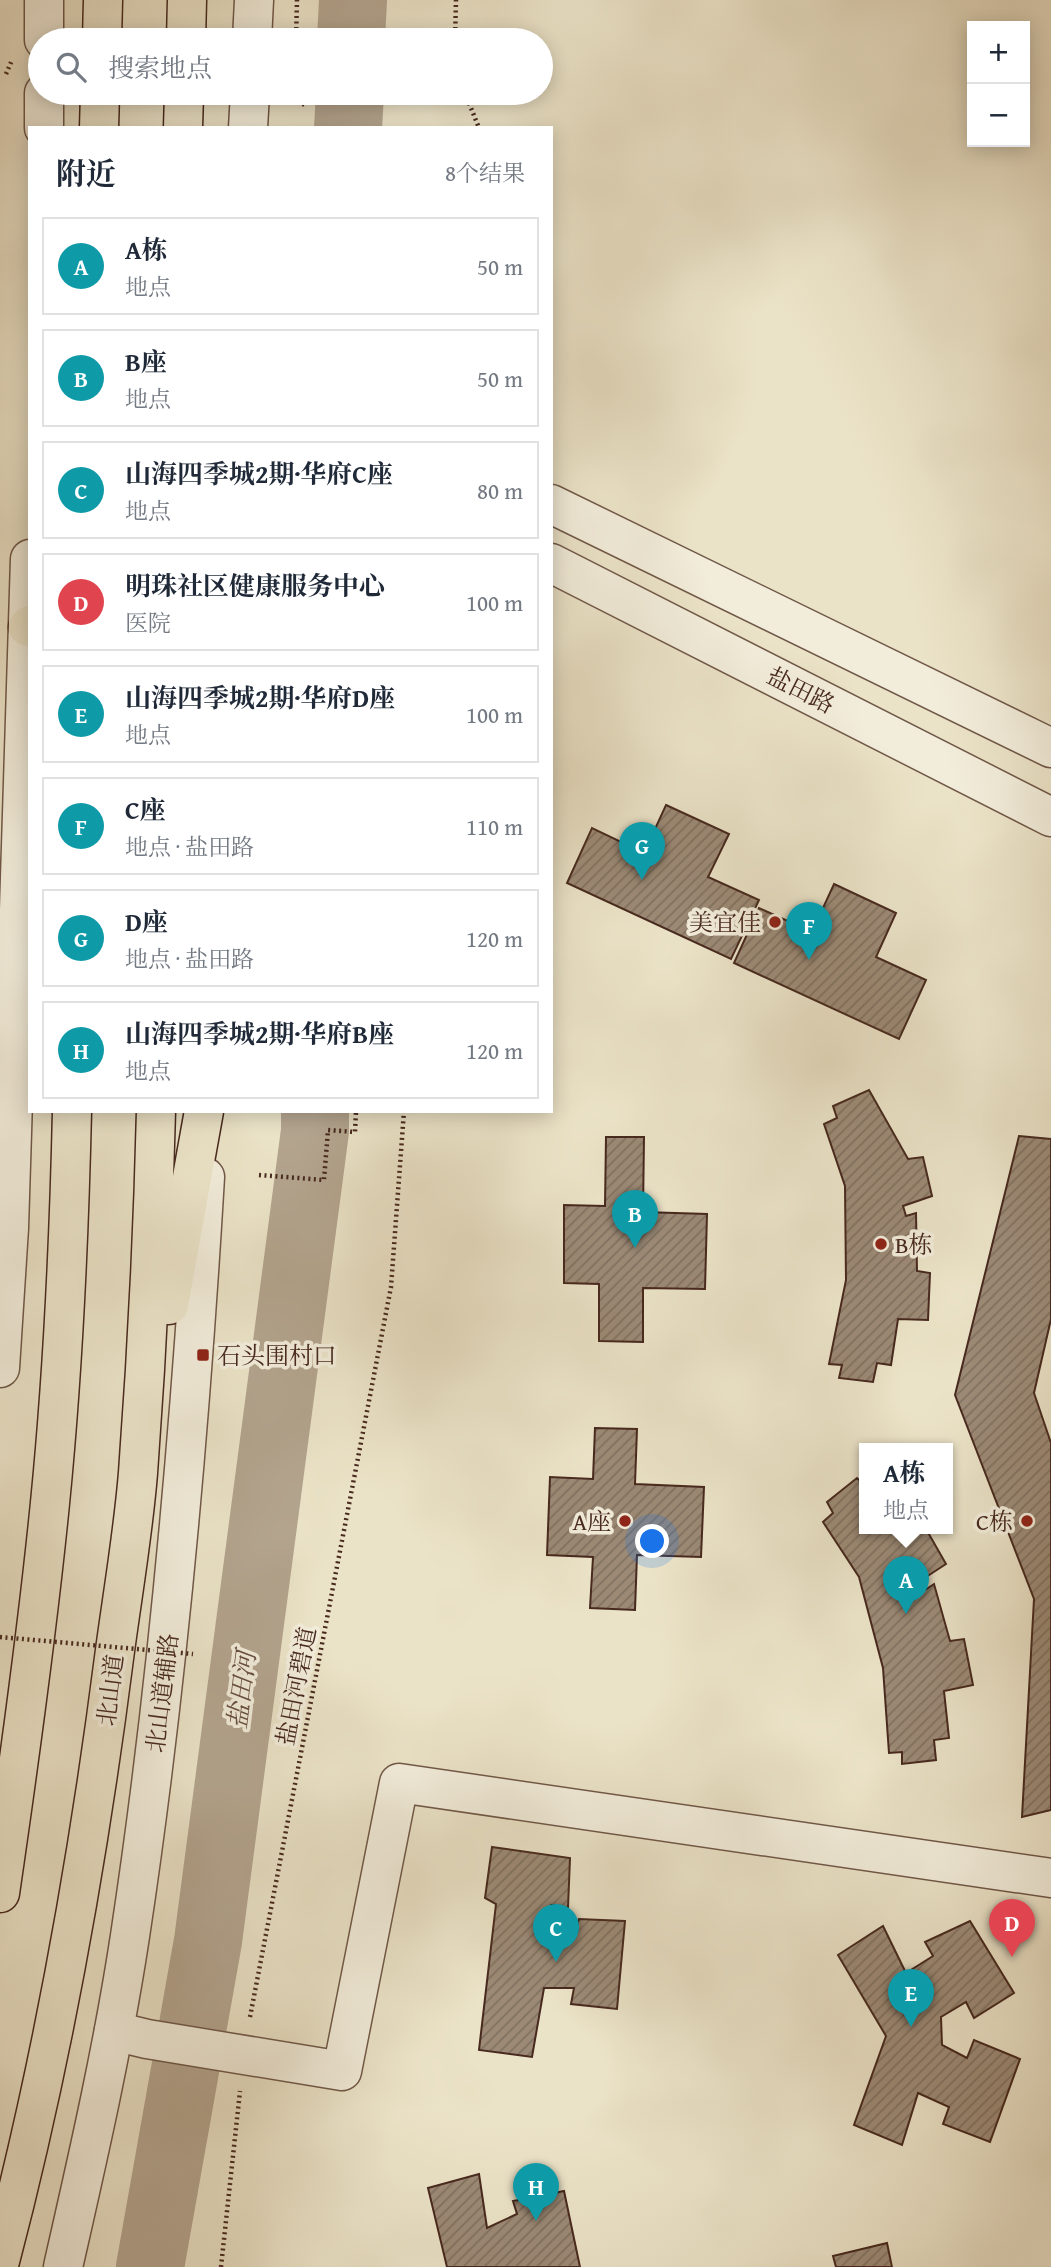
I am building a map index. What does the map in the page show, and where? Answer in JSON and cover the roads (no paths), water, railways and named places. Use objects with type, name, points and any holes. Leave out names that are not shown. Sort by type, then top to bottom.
[{"type":"main road","points":[[102,28],[103,0]]},
{"type":"main road","points":[[186,28],[187,0]]},
{"type":"main road","points":[[99,126],[100,105]]},
{"type":"main road","points":[[183,126],[184,105]]},
{"type":"main road","points":[[0,1893],[26,1717],[50,1501],[69,1223],[72,1113]]},
{"type":"main road","name":"北山道","points":[[0,2261],[17,2197],[69,1951],[103,1747],[138,1476],[153,1227],[156,1113]]},
{"type":"main road","points":[[138,1476],[204,1113]]},
{"type":"street","points":[[35,28],[44,0]]},
{"type":"street","points":[[253,28],[254,0]]},
{"type":"street","points":[[44,105],[44,126]]},
{"type":"street","points":[[553,505],[1051,748]]},
{"type":"street","name":"盐田路","points":[[553,564],[1051,817]]},
{"type":"street","points":[[0,1368],[10,1215],[28,657]]},
{"type":"street","name":"北山道辅路","points":[[63,2267],[131,2035],[130,1936],[165,1669],[184,1490],[209,1113]]},
{"type":"street","points":[[131,2035],[342,2071],[400,1783],[1051,1878]]},
{"type":"waterway","name":"盐田河","points":[[352,28],[353,0]]},
{"type":"waterway","name":"盐田河","points":[[348,126],[349,105]]},
{"type":"waterway","name":"盐田河","points":[[150,2267],[208,1941],[315,1131],[315,1113]]},
{"type":"place","name":"D座","points":[[642,880]]},
{"type":"place","name":"美宜佳","points":[[775,922]]},
{"type":"place","name":"C座","points":[[809,960]]},
{"type":"place","name":"B栋","points":[[881,1244]]},
{"type":"place","name":"B座","points":[[635,1248]]},
{"type":"place","name":"石头围村口","points":[[203,1355]]},
{"type":"place","name":"A座","points":[[625,1521]]},
{"type":"place","name":"C栋","points":[[1027,1521]]},
{"type":"place","name":"A栋","points":[[906,1614]]},
{"type":"place","name":"明珠社区健康服务中心","points":[[1012,1957]]},
{"type":"place","name":"山海四季城2期·华府C座","points":[[556,1962]]},
{"type":"place","name":"山海四季城2期·华府D座","points":[[911,2027]]},
{"type":"place","name":"山海四季城2期·华府B座","points":[[536,2221]]}]
